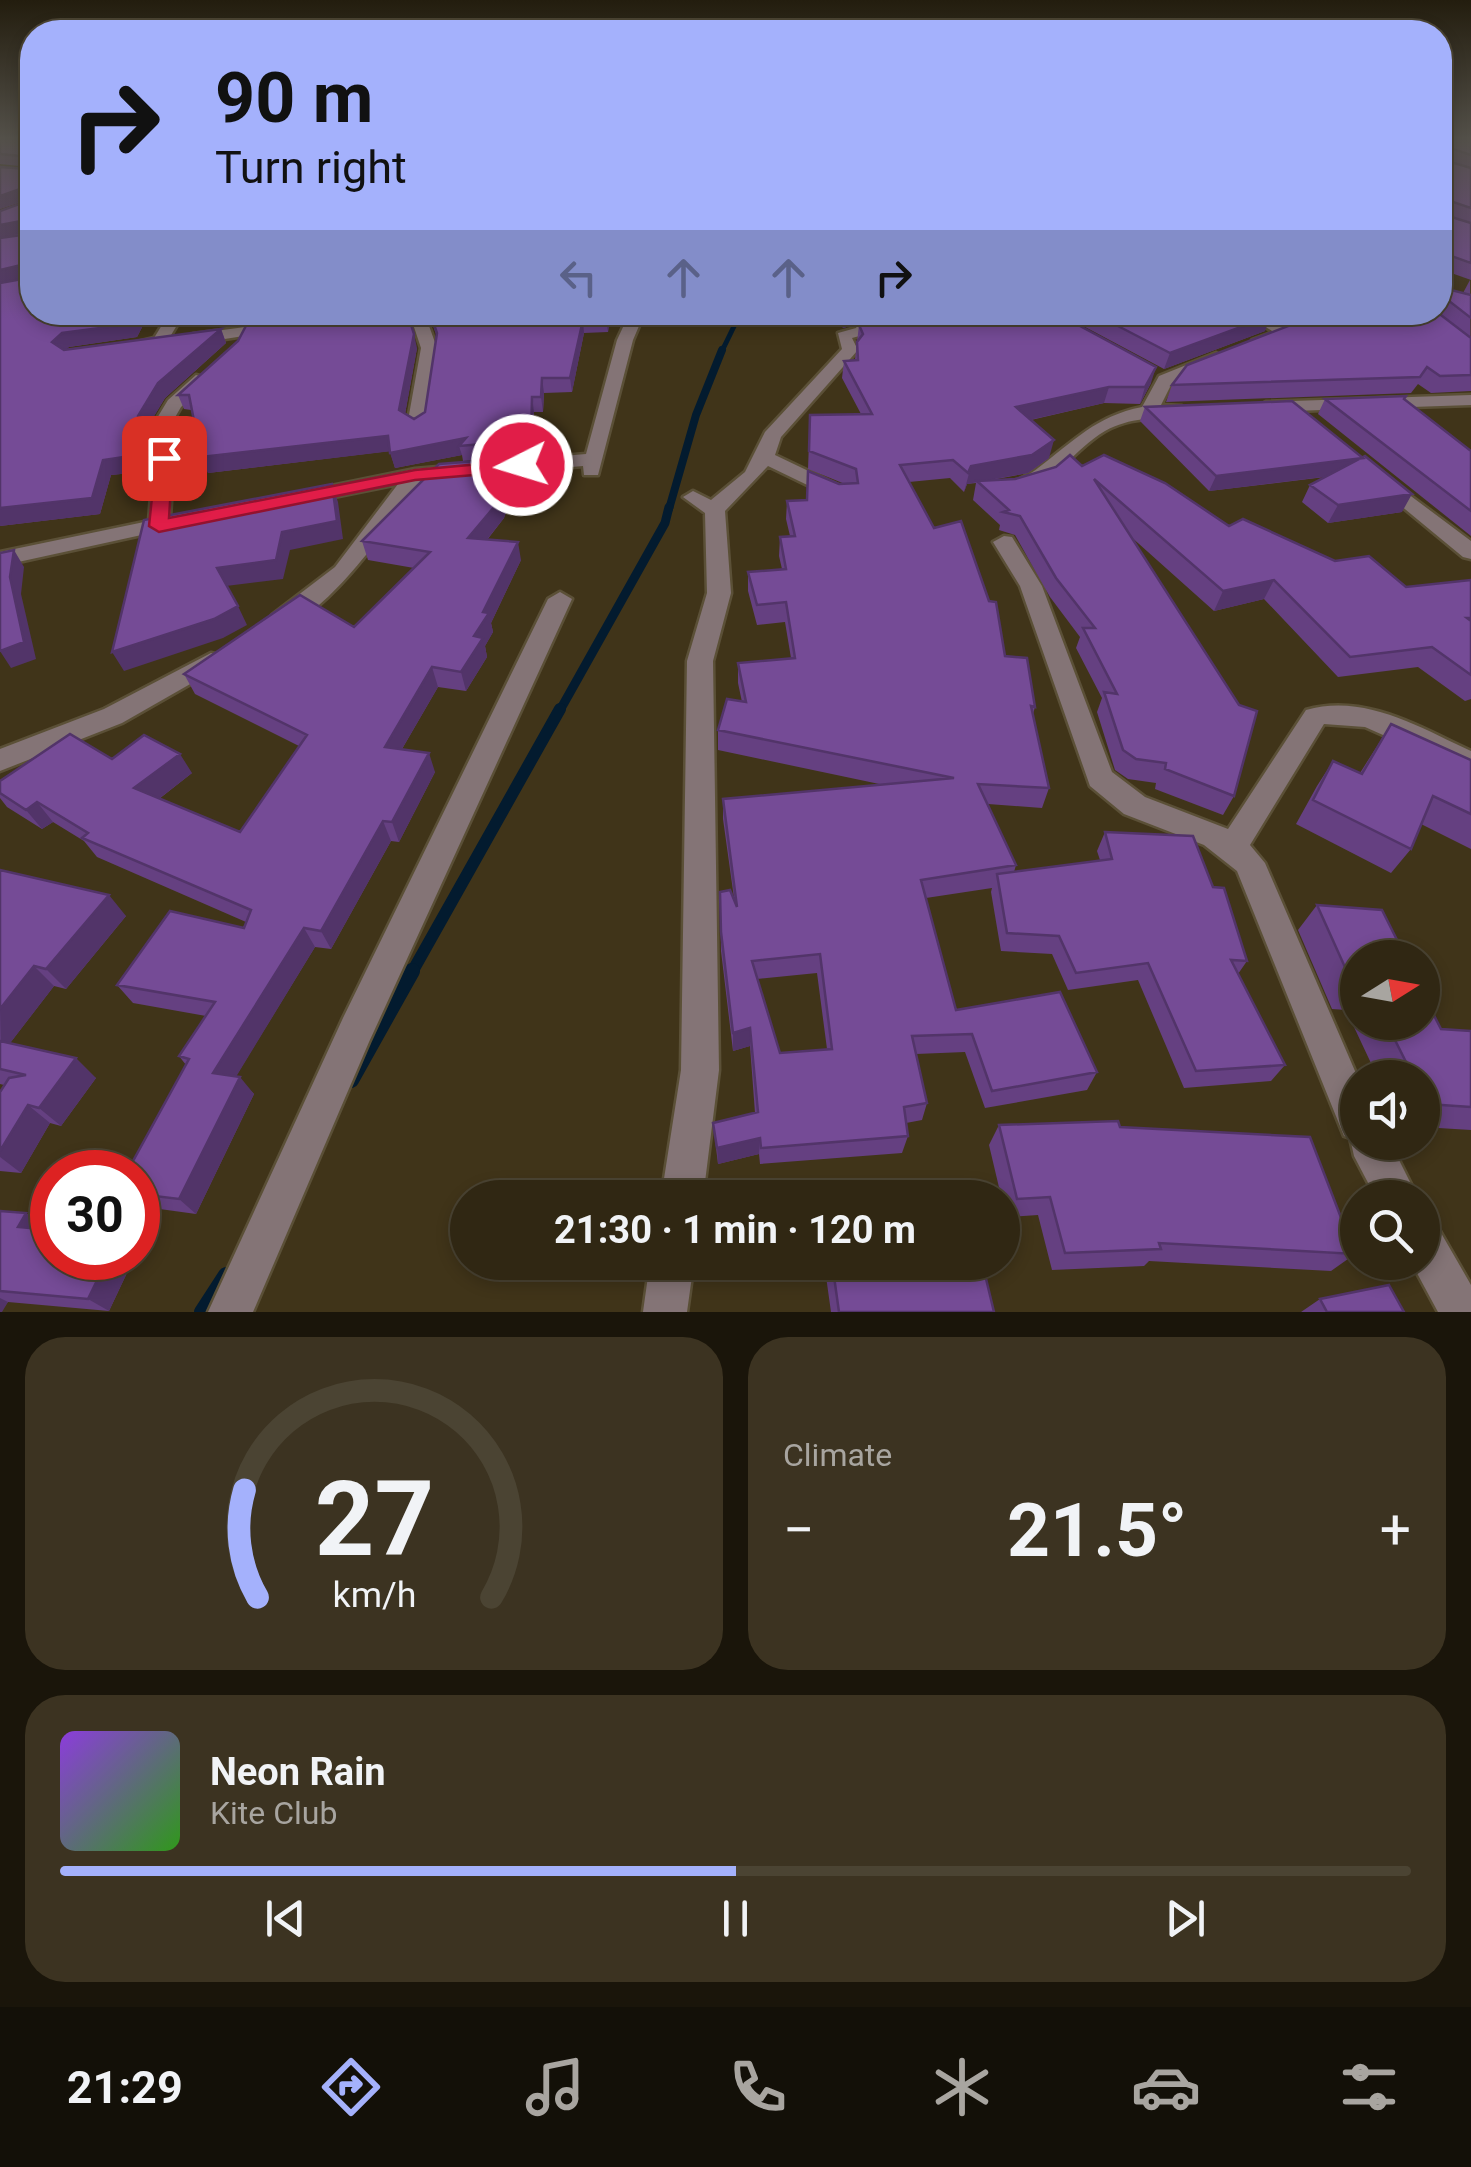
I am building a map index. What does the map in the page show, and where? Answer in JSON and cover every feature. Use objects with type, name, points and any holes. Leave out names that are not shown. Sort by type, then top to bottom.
[{"type":"street","points":[[154,344],[168,325]]},
{"type":"street","points":[[120,349],[240,340],[247,325]]},
{"type":"street","points":[[416,426],[429,348],[421,325]]},
{"type":"street","points":[[287,500],[415,475],[592,467],[632,325]]},
{"type":"street","points":[[685,1180],[700,1070],[700,661],[720,593],[704,504],[718,504],[752,476],[765,457],[772,436],[850,350],[843,336],[862,331],[860,325]]},
{"type":"street","points":[[1149,411],[1165,380],[1285,333],[1275,325]]},
{"type":"street","points":[[159,526],[164,458],[157,433],[174,404],[211,371]]},
{"type":"street","points":[[1149,371],[1165,380]]},
{"type":"street","points":[[1255,408],[1471,400]]},
{"type":"street","points":[[1290,406],[1318,429]]},
{"type":"street","points":[[993,490],[1043,478],[1098,425],[1114,417],[1202,409]]},
{"type":"street","points":[[765,457],[792,474],[846,496]]},
{"type":"street","points":[[1360,463],[1471,552]]},
{"type":"street","points":[[258,633],[343,572],[415,475]]},
{"type":"street","points":[[0,560],[196,519]]},
{"type":"street","points":[[1004,542],[1031,586],[1100,778],[1113,794],[1138,809],[1234,845],[1249,863],[1340,1079]]},
{"type":"street","points":[[230,1312],[356,1030],[560,599]]},
{"type":"street","points":[[0,760],[113,716],[225,652]]},
{"type":"street","points":[[1234,845],[1321,713],[1354,712],[1471,763]]},
{"type":"street","points":[[1440,1273],[1462,1312]]},
{"type":"street","points":[[665,1312],[669,1280]]},
{"type":"building","points":[[1452,199],[1471,199],[1471,208],[1452,202]]},
{"type":"building","points":[[20,204],[20,221],[0,225],[0,211]]},
{"type":"building","points":[[1452,217],[1471,223],[1471,263],[1452,256]]},
{"type":"building","points":[[20,235],[20,265],[0,270],[0,238]]},
{"type":"building","points":[[20,279],[20,325],[123,325],[62,333],[52,342],[64,350],[221,329],[158,383],[138,416],[139,425],[124,457],[103,460],[92,498],[0,508],[0,283]]},
{"type":"building","points":[[1452,290],[1471,295],[1471,318],[1452,303]]},
{"type":"building","points":[[1452,323],[1471,338],[1471,375],[1440,376],[1427,367],[1420,377],[1172,385],[1187,365],[1291,325]]},
{"type":"building","points":[[246,325],[411,325],[414,334],[399,410],[414,419],[425,412],[437,333],[434,325],[582,325],[570,378],[542,378],[541,397],[532,397],[531,440],[459,446],[466,438],[390,453],[388,436],[201,457],[189,395],[178,395],[238,341]]},
{"type":"building","points":[[859,325],[1078,325],[1156,367],[1145,387],[1109,387],[1016,407],[1054,440],[1032,455],[971,466],[968,473],[953,460],[900,465],[934,528],[961,521],[989,601],[996,602],[1005,656],[1027,658],[1035,707],[1031,706],[1049,788],[978,784],[1016,865],[921,880],[956,1010],[1060,992],[1097,1072],[992,1091],[972,1034],[912,1036],[927,1103],[904,1107],[908,1136],[761,1148],[760,1138],[717,1148],[713,1123],[758,1112],[750,1028],[733,1033],[721,932],[720,892],[730,890],[737,907],[723,799],[954,778],[718,730],[727,699],[746,702],[738,663],[795,658],[786,602],[757,605],[748,572],[786,569],[780,537],[795,536],[787,501],[807,500],[808,471],[839,484],[858,483],[856,469],[809,451],[810,415],[872,414],[844,361],[858,360],[857,342],[863,334]],"holes":[[[820,954],[832,1049],[780,1053],[752,961]]]},
{"type":"building","points":[[1116,325],[1246,325],[1170,353]]},
{"type":"building","points":[[1406,396],[1404,399],[1471,451],[1471,511],[1325,399]]},
{"type":"building","points":[[1292,401],[1363,458],[1216,476],[1145,407]]},
{"type":"building","points":[[1070,455],[1082,466],[1104,455],[1165,483],[1229,526],[1243,519],[1335,561],[1369,556],[1406,587],[1471,580],[1471,618],[1467,618],[1471,621],[1471,675],[1432,647],[1350,657],[1274,580],[1223,591],[1094,479],[1239,705],[1257,711],[1234,796],[1165,769],[1166,763],[1136,759],[1123,750],[1104,692],[1117,694],[1083,628],[1095,628],[1056,578],[1020,516],[1003,512],[1009,510],[977,481],[1015,479],[1056,467]]},
{"type":"building","points":[[1365,456],[1412,494],[1338,505],[1310,485]]},
{"type":"building","points":[[516,458],[500,500],[468,538],[518,542],[483,612],[489,613],[474,636],[483,638],[461,672],[432,667],[385,747],[429,753],[392,822],[383,821],[321,931],[304,928],[213,1073],[240,1077],[179,1199],[160,1197],[160,1150],[139,1150],[189,1059],[179,1056],[215,1002],[117,985],[170,911],[244,928],[251,910],[82,838],[88,833],[37,802],[26,810],[0,793],[0,781],[70,734],[112,759],[144,735],[180,754],[134,788],[240,832],[307,735],[184,674],[300,595],[354,627],[430,552],[362,541],[439,464]]},
{"type":"building","points":[[332,484],[337,521],[282,532],[276,560],[217,568],[238,606],[214,619],[112,652],[144,520]]},
{"type":"building","points":[[14,550],[10,577],[24,642],[0,651],[0,553]]},
{"type":"building","points":[[1391,724],[1471,760],[1471,814],[1433,796],[1411,849],[1313,800],[1333,761],[1362,774]]},
{"type":"building","points":[[1105,832],[1193,836],[1213,887],[1224,888],[1247,961],[1231,960],[1285,1065],[1196,1071],[1148,963],[1076,973],[1059,936],[1007,933],[997,874],[1112,859]]},
{"type":"building","points":[[0,870],[109,895],[46,969],[34,966],[0,1009]]},
{"type":"building","points":[[1317,905],[1382,910],[1397,940],[1340,940],[1340,956]]},
{"type":"building","points":[[1440,1027],[1471,1031],[1471,1107],[1440,1105],[1440,1060],[1405,1060],[1395,1040],[1440,1040]]},
{"type":"building","points":[[0,1041],[76,1058],[39,1108],[28,1105],[0,1151],[0,1092],[9,1078],[26,1075],[0,1069]]},
{"type":"building","points":[[1118,1121],[1120,1127],[1310,1137],[1340,1215],[1340,1253],[1159,1243],[1161,1249],[1065,1253],[1050,1197],[1020,1199],[1020,1180],[1012,1180],[999,1125]]},
{"type":"building","points":[[0,1211],[26,1213],[18,1227],[30,1228],[30,1280],[97,1280],[88,1299],[0,1291]]},
{"type":"building","points":[[835,1280],[986,1280],[994,1312],[839,1312]]},
{"type":"building","points":[[1389,1285],[1404,1312],[1327,1312],[1320,1299]]},
{"type":"waterway","points":[[721,353],[735,325]]},
{"type":"waterway","points":[[669,509],[696,415],[722,350]]},
{"type":"waterway","points":[[559,712],[665,523],[669,507]]},
{"type":"waterway","points":[[411,974],[560,709]]},
{"type":"waterway","points":[[351,1080],[412,971]]},
{"type":"waterway","points":[[202,1312],[226,1275]]},
{"type":"route","points":[[164,458],[159,526],[415,475],[522,465]]}]
